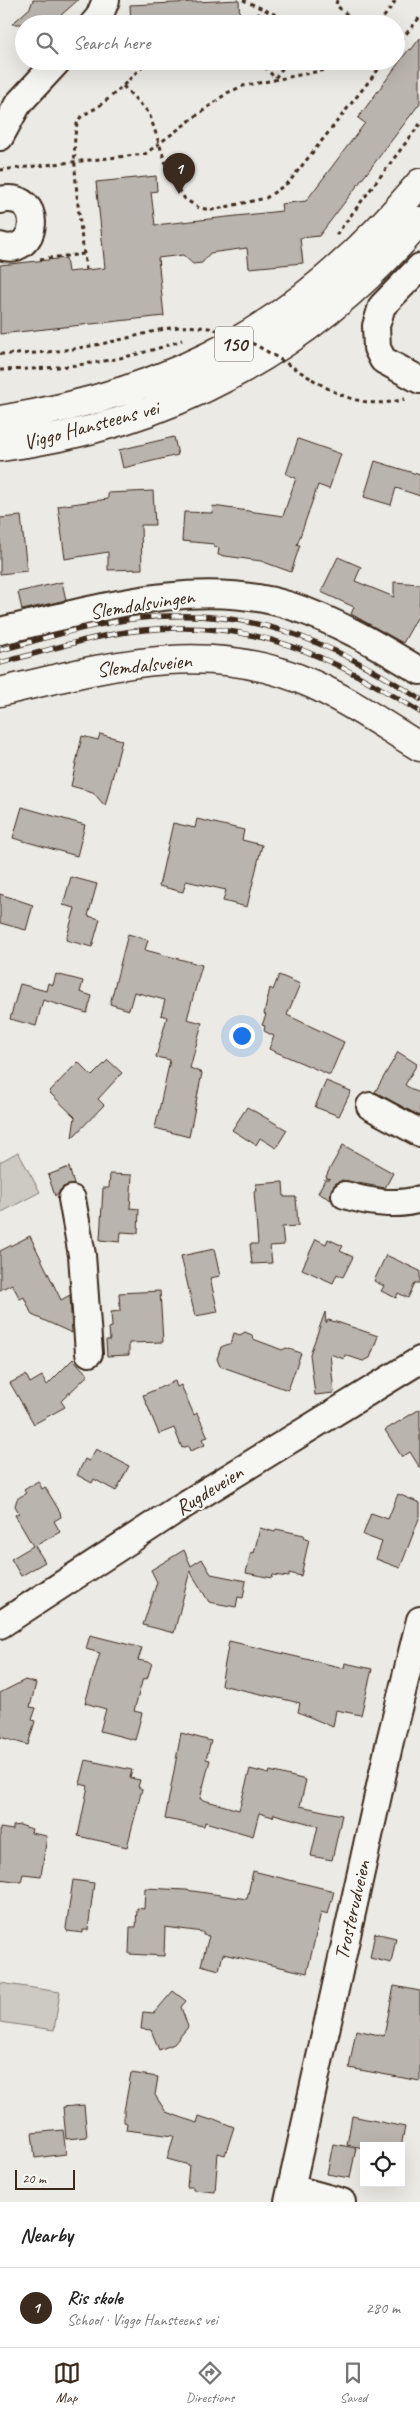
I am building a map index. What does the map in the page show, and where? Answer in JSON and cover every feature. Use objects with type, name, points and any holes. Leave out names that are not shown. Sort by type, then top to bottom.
[{"type":"main road","name":"Viggo Hansteens vei","points":[[0,420],[39,414],[117,395],[161,378],[228,347],[284,313],[316,289],[363,245],[420,183]]},
{"type":"main road","name":"Viggo Hansteens vei","points":[[0,447],[44,440],[124,420],[172,403],[244,368],[277,350],[332,310],[370,275],[420,222]]},
{"type":"main road","name":"Slemdalsveien","points":[[0,692],[102,668],[153,660],[197,658],[238,662],[267,668],[313,684],[420,748]]},
{"type":"street","points":[[100,15],[106,0]]},
{"type":"street","points":[[0,137],[18,104],[50,70]]},
{"type":"street","points":[[0,200],[9,198],[24,204],[33,218],[33,227],[30,235],[18,246],[11,248],[0,246]]},
{"type":"street","points":[[414,389],[383,360],[377,348],[376,326],[382,306],[420,267]]},
{"type":"street","name":"Slemdalsvingen","points":[[0,631],[152,598],[179,594],[215,595],[291,606],[348,630],[420,671]]},
{"type":"street","points":[[370,1106],[420,1133]]},
{"type":"street","points":[[345,1195],[360,1200],[382,1202],[410,1202],[420,1199]]},
{"type":"street","points":[[72,1199],[82,1255],[89,1353]]},
{"type":"street","name":"Rugdeveien","points":[[0,1625],[184,1505],[420,1360]]},
{"type":"street","name":"Trosterudveien","points":[[289,2195],[390,1741],[420,1620]]},
{"type":"street","points":[[289,2195],[342,2202]]},
{"type":"path","points":[[243,0],[276,15]]},
{"type":"path","points":[[337,0],[336,5],[346,15]]},
{"type":"path","points":[[385,15],[396,0]]},
{"type":"path","points":[[258,15],[260,8]]},
{"type":"path","points":[[405,35],[420,16]]},
{"type":"path","points":[[86,270],[74,162],[76,125],[80,118],[98,107],[119,90],[138,70]]},
{"type":"path","points":[[267,70],[275,78]]},
{"type":"path","points":[[275,78],[281,70]]},
{"type":"path","points":[[0,170],[145,154],[159,146],[227,93],[243,86],[275,78],[325,70]]},
{"type":"path","points":[[123,86],[149,113],[159,146],[172,178],[185,199],[192,204],[212,210],[266,198],[289,182],[377,70]]},
{"type":"path","points":[[116,86],[119,90]]},
{"type":"path","points":[[334,237],[420,124]]},
{"type":"path","points":[[0,354],[42,353],[89,347],[159,330],[200,326],[231,332],[347,398],[385,402],[414,389]]},
{"type":"path","points":[[202,333],[216,326]]},
{"type":"path","points":[[0,370],[94,362],[134,356],[184,340]]},
{"type":"shaded area","points":[[18,1152],[40,1192],[0,1213],[0,1162]]},
{"type":"shaded area","points":[[0,1983],[60,1992],[54,2030],[0,2022]]},
{"type":"building","points":[[33,0],[78,0],[61,15],[22,15],[30,8]]},
{"type":"building","points":[[239,0],[240,15],[131,15],[130,5]]},
{"type":"building","points":[[420,38],[420,103],[319,236],[300,238],[303,263],[249,268],[247,248],[210,253],[202,263],[193,264],[183,255],[158,258],[164,316],[0,334],[0,265],[66,258],[68,272],[105,268],[96,182],[156,176],[157,191],[151,192],[155,225],[282,211],[281,204],[306,201],[365,123],[358,118],[393,70],[405,70],[405,54],[409,49],[411,50]]},
{"type":"building","points":[[174,437],[178,455],[123,468],[119,450]]},
{"type":"building","points":[[298,439],[341,454],[329,489],[318,485],[297,545],[300,545],[291,572],[261,561],[218,555],[219,548],[214,547],[214,544],[182,541],[184,512],[212,513],[213,506],[283,516],[296,478],[286,474]]},
{"type":"building","points":[[375,461],[420,475],[420,496],[396,488],[391,505],[364,497]]},
{"type":"building","points":[[153,491],[155,525],[141,525],[142,569],[108,570],[108,552],[65,559],[58,506],[108,499],[108,493]]},
{"type":"building","points":[[21,516],[27,571],[0,574],[0,518]]},
{"type":"building","points":[[338,557],[361,567],[355,581],[394,597],[394,582],[420,584],[419,618],[417,618],[403,643],[351,614],[354,607],[321,592]]},
{"type":"building","points":[[62,582],[66,600],[22,610],[18,592]]},
{"type":"building","points":[[100,734],[122,740],[105,806],[93,792],[71,786],[82,736],[98,740]]},
{"type":"building","points":[[22,807],[85,825],[77,856],[13,838]]},
{"type":"building","points":[[197,819],[244,830],[242,840],[262,845],[247,907],[223,901],[226,890],[186,881],[183,892],[159,886],[173,823],[195,828]]},
{"type":"building","points":[[71,877],[97,884],[88,916],[100,919],[92,947],[66,940],[75,908],[63,905]]},
{"type":"building","points":[[0,894],[33,905],[26,930],[0,923]]},
{"type":"building","points":[[128,934],[148,940],[145,950],[202,965],[187,1019],[202,1023],[190,1068],[202,1073],[189,1137],[155,1128],[170,1060],[156,1057],[167,1017],[161,1015],[165,1000],[134,992],[129,1010],[110,1004]]},
{"type":"building","points":[[56,974],[83,981],[80,992],[92,996],[87,1013],[43,1000],[36,1026],[10,1019],[20,984],[46,991],[48,983],[53,985]]},
{"type":"building","points":[[279,975],[300,984],[287,1015],[344,1042],[330,1075],[269,1049],[274,1036],[264,1031],[265,1026],[262,1025],[266,1015],[264,1014],[270,988],[273,990]]},
{"type":"building","points":[[398,1052],[417,1064],[405,1085],[420,1094],[420,1116],[375,1092]]},
{"type":"building","points":[[108,1060],[122,1073],[98,1099],[104,1105],[72,1138],[75,1117],[49,1092],[78,1062],[92,1076]]},
{"type":"building","points":[[326,1081],[351,1091],[339,1116],[315,1107]]},
{"type":"building","points":[[247,1107],[287,1130],[276,1148],[260,1138],[256,1145],[232,1130]]},
{"type":"building","points":[[343,1145],[393,1173],[385,1188],[342,1180],[335,1184],[331,1190],[331,1200],[318,1193],[325,1179],[330,1179],[326,1177]]},
{"type":"building","points":[[69,1167],[74,1185],[63,1187],[55,1196],[48,1175]]},
{"type":"building","points":[[110,1174],[132,1175],[130,1208],[139,1209],[138,1233],[121,1232],[120,1242],[100,1240],[103,1188],[109,1188]]},
{"type":"building","points":[[283,1182],[284,1197],[296,1197],[298,1226],[282,1227],[284,1245],[270,1246],[272,1263],[252,1264],[250,1244],[258,1244],[254,1191],[257,1191],[256,1184]]},
{"type":"building","points":[[30,1236],[61,1300],[70,1295],[72,1333],[32,1315],[24,1297],[20,1299],[12,1284],[0,1290],[0,1251]]},
{"type":"building","points":[[316,1239],[326,1244],[328,1239],[343,1246],[340,1251],[353,1257],[343,1277],[337,1274],[333,1283],[302,1269]]},
{"type":"building","points":[[214,1249],[220,1276],[210,1278],[218,1312],[195,1316],[181,1256]]},
{"type":"building","points":[[386,1255],[420,1271],[420,1283],[415,1283],[408,1298],[398,1293],[396,1298],[381,1291],[384,1286],[374,1281]]},
{"type":"building","points":[[160,1291],[163,1342],[129,1343],[129,1355],[107,1356],[106,1340],[110,1340],[109,1328],[112,1327],[111,1312],[120,1311],[119,1293]]},
{"type":"building","points":[[325,1312],[326,1323],[328,1320],[340,1323],[378,1336],[370,1358],[363,1361],[345,1355],[344,1359],[330,1354],[334,1393],[315,1395],[310,1354]]},
{"type":"building","points":[[245,1332],[252,1335],[253,1339],[282,1350],[286,1348],[301,1353],[288,1390],[220,1366],[217,1359],[221,1347],[231,1343],[234,1333],[240,1335]]},
{"type":"building","points":[[73,1359],[88,1375],[61,1401],[65,1407],[34,1424],[10,1383],[26,1375],[30,1383],[42,1376],[47,1385]]},
{"type":"building","points":[[175,1381],[177,1387],[181,1385],[194,1415],[197,1413],[208,1437],[202,1439],[205,1445],[190,1451],[188,1446],[182,1448],[174,1428],[159,1434],[143,1395]]},
{"type":"building","points":[[420,1409],[420,1468],[410,1452],[402,1457],[385,1430]]},
{"type":"building","points":[[96,1449],[129,1466],[116,1491],[94,1479],[92,1483],[77,1475],[85,1459],[89,1461]]},
{"type":"building","points":[[38,1481],[42,1489],[45,1487],[60,1512],[61,1517],[54,1521],[60,1532],[35,1546],[45,1562],[21,1576],[11,1559],[33,1546],[15,1515],[19,1513],[15,1506],[17,1499],[26,1493],[24,1490]]},
{"type":"building","points":[[398,1494],[420,1503],[420,1516],[400,1568],[376,1559],[382,1542],[363,1535],[371,1513],[388,1519]]},
{"type":"building","points":[[260,1528],[275,1532],[276,1529],[304,1535],[305,1538],[309,1539],[301,1576],[289,1573],[289,1577],[273,1575],[272,1578],[246,1573],[251,1552],[254,1553]]},
{"type":"building","points":[[184,1550],[191,1566],[202,1559],[211,1574],[246,1581],[243,1598],[238,1597],[236,1607],[209,1602],[190,1571],[174,1633],[143,1625],[157,1582],[151,1570]]},
{"type":"building","points":[[90,1635],[142,1648],[138,1660],[152,1663],[147,1679],[143,1678],[134,1711],[142,1713],[135,1740],[100,1731],[106,1709],[85,1703],[100,1653],[86,1649]]},
{"type":"building","points":[[229,1641],[344,1668],[345,1663],[372,1669],[361,1715],[336,1710],[333,1727],[298,1712],[300,1703],[221,1685]]},
{"type":"building","points":[[25,1680],[36,1683],[30,1707],[36,1708],[32,1720],[35,1721],[28,1745],[0,1737],[0,1693]]},
{"type":"building","points":[[181,1733],[211,1741],[206,1759],[210,1760],[200,1799],[239,1810],[250,1769],[269,1774],[270,1771],[306,1780],[300,1806],[342,1815],[332,1860],[311,1856],[318,1826],[274,1814],[273,1817],[259,1813],[253,1836],[205,1822],[204,1826],[165,1819]]},
{"type":"building","points":[[86,1760],[132,1770],[130,1778],[140,1780],[138,1787],[142,1789],[127,1847],[78,1836],[88,1786],[80,1784]]},
{"type":"building","points":[[20,1825],[32,1829],[31,1833],[47,1836],[41,1876],[23,1874],[21,1882],[0,1879],[0,1828],[13,1830],[13,1826]]},
{"type":"building","points":[[253,1871],[334,1891],[328,1914],[321,1912],[307,1973],[223,1954],[219,1970],[201,1965],[209,1936],[203,1935],[203,1932],[165,1927],[164,1956],[129,1954],[130,1927],[136,1927],[137,1908],[144,1909],[145,1888],[186,1890],[247,1899]]},
{"type":"building","points":[[73,1880],[94,1883],[88,1930],[83,1930],[83,1933],[67,1931],[66,1928]]},
{"type":"building","points":[[375,1933],[396,1938],[391,1963],[370,1958]]},
{"type":"building","points":[[394,1986],[420,1991],[420,2081],[349,2068],[356,2030],[384,2036]]},
{"type":"building","points":[[173,1991],[186,2001],[181,2007],[188,2027],[174,2044],[159,2050],[151,2030],[141,2029],[143,2012],[154,2013]]},
{"type":"building","points":[[131,2073],[158,2077],[155,2095],[166,2112],[197,2123],[199,2116],[211,2120],[214,2119],[234,2127],[225,2155],[218,2153],[215,2192],[193,2190],[193,2187],[187,2187],[189,2165],[167,2159],[174,2136],[126,2130],[127,2123],[124,2122],[124,2111]]},
{"type":"building","points":[[84,2105],[87,2137],[66,2139],[63,2107]]},
{"type":"building","points":[[352,2116],[405,2127],[402,2142],[360,2142],[360,2147],[347,2145]]},
{"type":"building","points":[[63,2130],[66,2154],[35,2158],[32,2133]]},
{"type":"building","points":[[333,2144],[356,2148],[350,2178],[327,2174]]},
{"type":"railway","points":[[0,650],[70,631],[123,620],[181,616],[218,617],[254,623],[288,632],[321,645],[354,660],[420,699]]},
{"type":"railway","points":[[0,663],[89,639],[126,632],[184,628],[221,630],[256,636],[322,658],[420,712]]},
{"type":"place","name":"Ris skole","points":[[179,194]]}]
